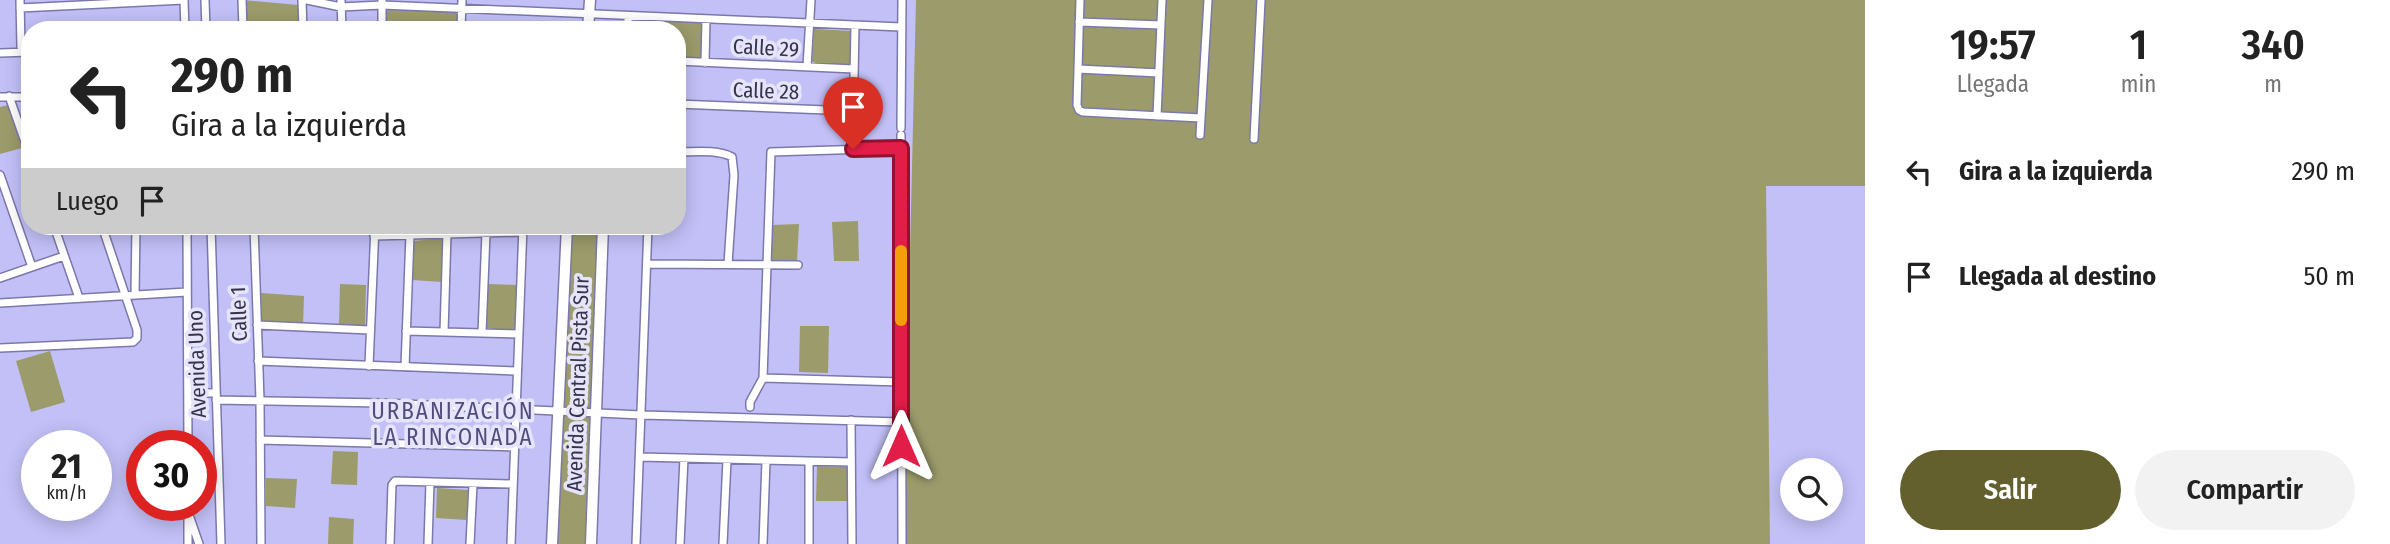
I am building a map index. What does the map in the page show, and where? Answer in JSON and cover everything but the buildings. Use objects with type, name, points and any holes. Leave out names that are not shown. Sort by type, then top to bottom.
[{"type":"street","points":[[21,47],[20,4],[184,0],[185,21]]},
{"type":"street","points":[[205,0],[206,21]]},
{"type":"street","points":[[242,0],[243,21]]},
{"type":"street","points":[[304,21],[305,0],[462,10],[901,27]]},
{"type":"street","points":[[461,21],[462,0]]},
{"type":"street","points":[[589,21],[590,0]]},
{"type":"street","points":[[807,67],[811,0]]},
{"type":"street","points":[[902,0],[902,544]]},
{"type":"street","points":[[1080,0],[1077,105],[1080,112],[1200,118]]},
{"type":"street","points":[[1157,116],[1162,0]]},
{"type":"street","points":[[1199,135],[1208,0]]},
{"type":"street","points":[[1254,139],[1261,0]]},
{"type":"street","points":[[341,3],[342,21]]},
{"type":"street","points":[[382,3],[382,21]]},
{"type":"street","points":[[628,16],[628,21]]},
{"type":"street","points":[[705,63],[706,19]]},
{"type":"street","points":[[1079,22],[1161,25]]},
{"type":"street","points":[[853,129],[855,26]]},
{"type":"street","points":[[0,53],[21,52]]},
{"type":"street","name":"Calle 29","points":[[686,62],[854,69]]},
{"type":"street","points":[[1078,69],[1159,73]]},
{"type":"street","points":[[9,96],[21,130]]},
{"type":"street","points":[[0,97],[21,97]]},
{"type":"street","name":"Calle 28","points":[[686,104],[853,111]]},
{"type":"street","points":[[750,407],[763,378],[771,152],[901,148]]},
{"type":"street","points":[[686,152],[709,152],[732,157],[734,176],[728,264]]},
{"type":"street","points":[[0,175],[21,234]]},
{"type":"street","points":[[0,204],[9,201]]},
{"type":"street","points":[[21,235],[33,267]]},
{"type":"street","points":[[57,235],[79,298]]},
{"type":"street","points":[[0,348],[133,342],[137,338],[138,332],[105,235]]},
{"type":"street","points":[[135,295],[136,235]]},
{"type":"street","name":"Avenida Uno","points":[[187,235],[188,430]]},
{"type":"street","name":"Avenida Uno","points":[[211,235],[220,544]]},
{"type":"street","name":"Calle 1","points":[[254,235],[260,400],[261,544]]},
{"type":"street","points":[[369,366],[374,236],[410,235],[405,367]]},
{"type":"street","points":[[444,332],[447,235]]},
{"type":"street","points":[[482,333],[486,235]]},
{"type":"street","points":[[511,544],[523,235]]},
{"type":"street","points":[[552,544],[567,235]]},
{"type":"street","name":"Avenida Central Pista Sur","points":[[591,544],[603,235]]},
{"type":"street","points":[[636,544],[648,235]]},
{"type":"street","points":[[0,278],[64,256]]},
{"type":"street","points":[[647,264],[798,265]]},
{"type":"street","points":[[0,303],[187,292]]},
{"type":"street","points":[[257,325],[370,330]]},
{"type":"street","points":[[407,331],[519,334]]},
{"type":"street","points":[[258,361],[517,371]]},
{"type":"street","points":[[763,378],[901,382]]},
{"type":"street","points":[[187,379],[197,393],[260,400],[901,422]]},
{"type":"street","points":[[187,407],[189,400],[197,393]]},
{"type":"street","points":[[851,420],[852,544]]},
{"type":"street","points":[[260,440],[514,447]]},
{"type":"street","points":[[640,457],[851,462]]},
{"type":"street","points":[[680,544],[684,458]]},
{"type":"street","points":[[723,544],[727,460]]},
{"type":"street","points":[[763,544],[766,461]]},
{"type":"street","points":[[809,462],[809,544]]},
{"type":"street","points":[[390,544],[393,482],[513,484]]},
{"type":"street","points":[[428,544],[430,482]]},
{"type":"street","points":[[470,544],[473,484]]},
{"type":"street","points":[[188,521],[188,544]]},
{"type":"street","points":[[192,521],[199,544]]},
{"type":"shaded area","points":[[243,0],[298,5],[299,21],[244,21]]},
{"type":"shaded area","points":[[916,0],[1865,0],[1865,186],[1766,186],[1770,544],[903,544]]},
{"type":"shaded area","points":[[386,10],[457,12],[458,21],[385,21]]},
{"type":"shaded area","points":[[686,22],[700,22],[702,25],[702,55],[699,59],[686,58]]},
{"type":"shaded area","points":[[814,29],[852,31],[851,64],[812,61]]},
{"type":"shaded area","points":[[8,105],[21,148],[0,154],[0,107]]},
{"type":"shaded area","points":[[858,221],[859,261],[834,261],[832,222]]},
{"type":"shaded area","points":[[799,224],[797,261],[770,261],[772,225]]},
{"type":"shaded area","points":[[569,235],[601,235],[593,406],[567,408],[562,403]]},
{"type":"shaded area","points":[[443,238],[442,282],[412,280],[414,241]]},
{"type":"shaded area","points":[[340,284],[366,285],[365,327],[339,326]]},
{"type":"shaded area","points":[[488,284],[517,285],[516,328],[513,331],[485,328]]},
{"type":"shaded area","points":[[261,293],[304,296],[303,326],[262,324]]},
{"type":"shaded area","points":[[800,326],[829,326],[828,373],[799,372]]},
{"type":"shaded area","points":[[50,351],[65,402],[31,412],[16,361]]},
{"type":"shaded area","points":[[563,414],[588,416],[592,420],[587,544],[556,544]]},
{"type":"shaded area","points":[[333,451],[358,452],[357,485],[331,484]]},
{"type":"shaded area","points":[[817,466],[847,467],[847,501],[816,501]]},
{"type":"shaded area","points":[[266,478],[297,479],[295,508],[266,506]]},
{"type":"shaded area","points":[[437,488],[468,490],[467,520],[436,518]]},
{"type":"shaded area","points":[[329,517],[354,519],[353,544],[328,544]]},
{"type":"slow traffic","points":[[901,251],[901,320]]},
{"type":"district","name":"URBANIZACIÓN LA RINCONADA","points":[[453,424]]},
{"type":"route","points":[[853,149],[901,148],[901,446]]}]
